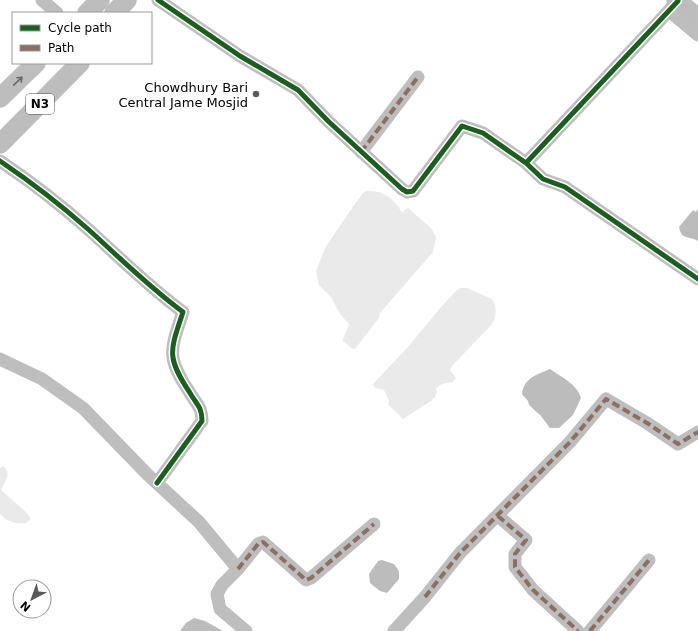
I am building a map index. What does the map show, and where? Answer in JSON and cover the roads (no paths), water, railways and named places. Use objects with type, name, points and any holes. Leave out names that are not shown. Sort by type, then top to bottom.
[{"type":"highway","points":[[88,12],[100,0]]},
{"type":"highway","points":[[115,12],[127,0]]},
{"type":"highway","points":[[129,12],[141,0]]},
{"type":"highway","points":[[674,4],[698,18]]},
{"type":"highway","name":"N3","points":[[0,98],[35,64]]},
{"type":"highway","points":[[0,129],[64,64]]},
{"type":"highway","name":"N3","points":[[0,144],[79,64]]},
{"type":"street","points":[[42,0],[56,12]]},
{"type":"street","points":[[158,0],[240,56],[298,90],[328,122],[407,192],[413,191],[462,126],[483,133],[526,163],[544,178],[565,187],[698,279]]},
{"type":"street","points":[[526,163],[674,4],[698,35]]},
{"type":"street","points":[[361,152],[418,77]]},
{"type":"street","points":[[0,160],[30,181],[89,230],[147,284],[183,312],[172,349],[173,360],[177,373],[202,411],[202,421],[157,484]]},
{"type":"street","points":[[0,359],[42,380],[83,408],[157,484],[199,522],[238,569]]},
{"type":"street","points":[[394,631],[425,597],[460,553],[570,442],[606,399],[647,423],[678,444],[698,432]]},
{"type":"street","points":[[498,516],[526,540],[515,554],[515,567],[533,590],[578,631]]},
{"type":"street","points":[[246,631],[220,610],[217,594],[222,585],[238,569],[258,544],[263,542],[306,580],[311,578],[374,524]]},
{"type":"street","points":[[590,631],[649,560]]},
{"type":"place","name":"Chowdhury Bari Central Jame Mosjid","points":[[256,94]]}]
